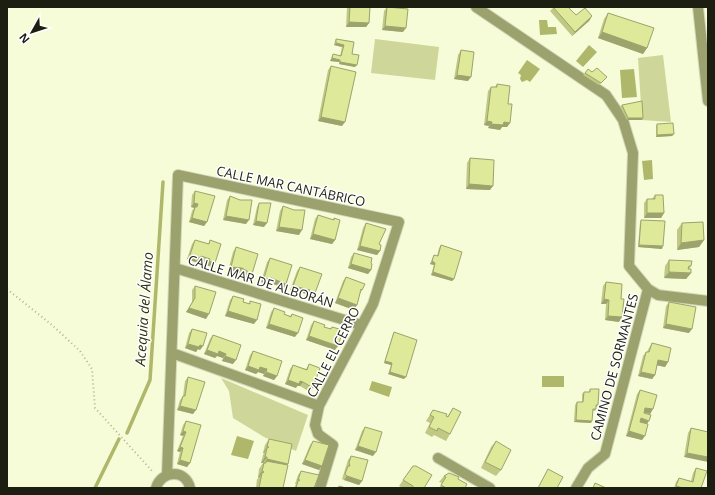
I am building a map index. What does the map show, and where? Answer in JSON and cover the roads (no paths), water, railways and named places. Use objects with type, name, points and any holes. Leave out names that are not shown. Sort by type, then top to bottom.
[{"type":"street","points":[[476,7],[606,95],[623,120],[634,153],[629,266],[648,289],[658,295],[708,301]]},
{"type":"street","points":[[698,7],[708,101]]},
{"type":"street","name":"CALLE MAR CANTÁBRICO","points":[[175,268],[178,175],[398,222]]},
{"type":"street","name":"CALLE EL CERRO","points":[[320,488],[332,445],[318,434],[315,425],[320,406],[373,304],[398,222]]},
{"type":"street","points":[[175,268],[172,353],[161,481],[176,474],[186,479],[190,488]]},
{"type":"street","name":"CALLE MAR DE ALBORÁN","points":[[175,268],[361,325]]},
{"type":"street","name":"CAMINO DE SORMANTES","points":[[576,488],[588,468],[605,454],[648,289]]},
{"type":"street","points":[[172,353],[320,406]]},
{"type":"street","points":[[438,458],[490,488]]},
{"type":"waterway","name":"Acequia del Álamo","points":[[127,433],[150,380],[163,182]]},
{"type":"waterway","name":"Acequia del Álamo","points":[[95,488],[119,439]]}]
